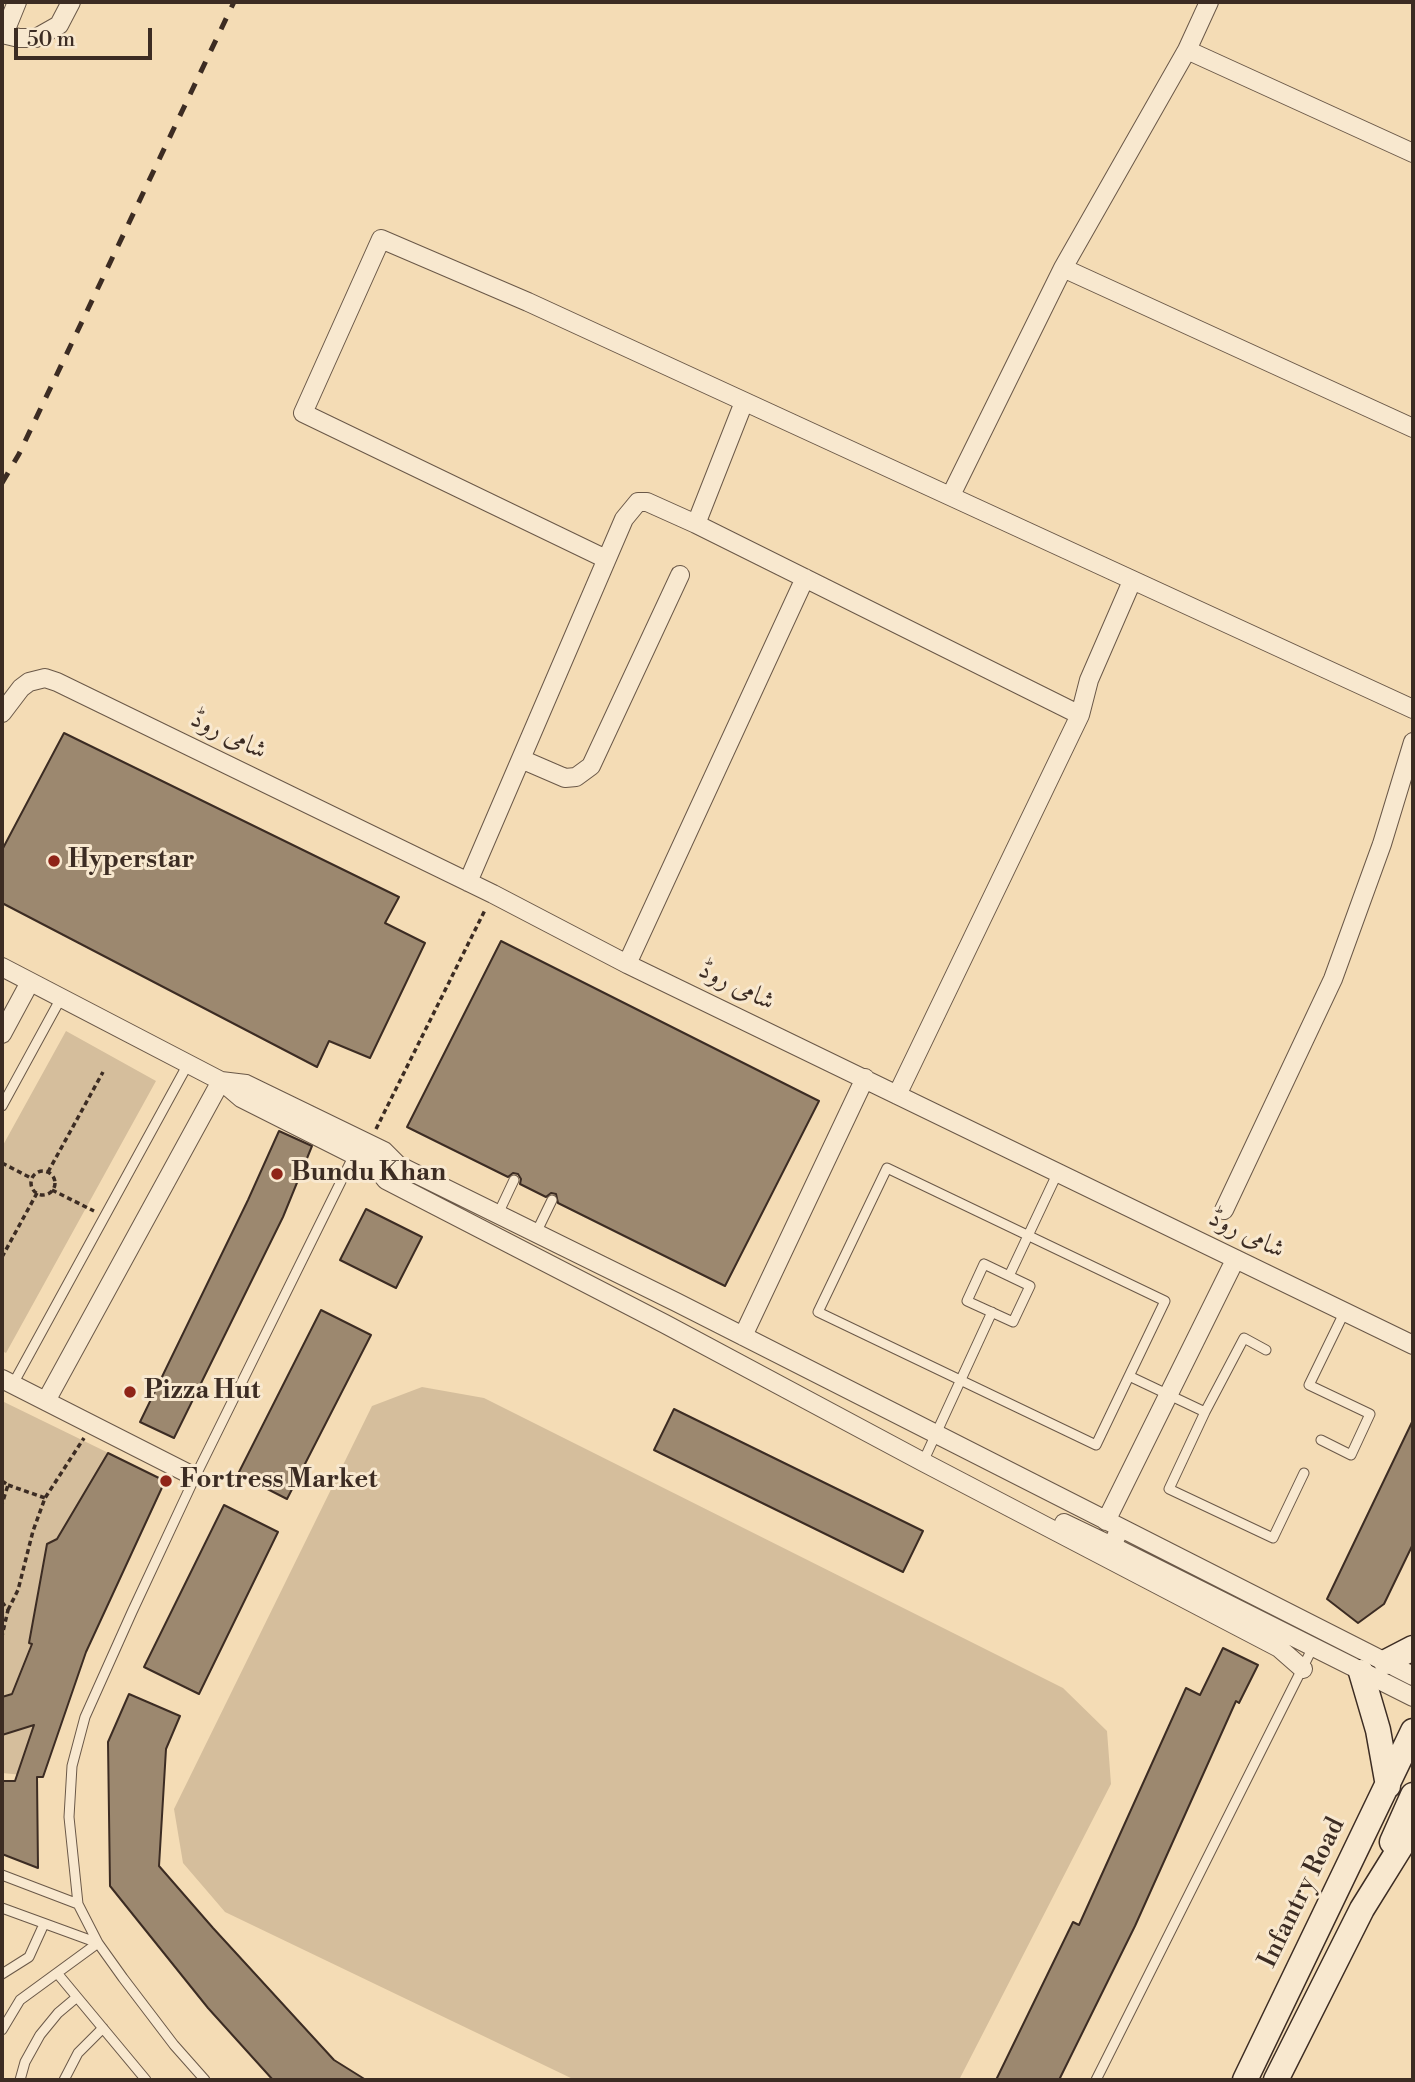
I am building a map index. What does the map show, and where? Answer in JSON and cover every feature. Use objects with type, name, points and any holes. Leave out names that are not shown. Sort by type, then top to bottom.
[{"type":"main road","points":[[1386,1662],[1413,1648]]},
{"type":"main road","points":[[1361,1672],[1378,1730],[1388,1786]]},
{"type":"main road","name":"Infantry Road","points":[[1245,2080],[1413,1731]]},
{"type":"main road","points":[[1276,2080],[1362,1909],[1413,1795]]},
{"type":"main road","points":[[1362,1909],[1413,1827]]},
{"type":"street","points":[[17,2],[3,34],[19,38],[36,38],[59,25],[71,2]]},
{"type":"street","points":[[951,495],[1063,268],[1187,50],[1209,2]]},
{"type":"street","points":[[1187,50],[1413,153]]},
{"type":"street","points":[[606,559],[303,413],[381,239],[452,267],[1413,709]]},
{"type":"street","points":[[1063,268],[1413,428]]},
{"type":"street","points":[[696,524],[744,401]]},
{"type":"street","points":[[467,882],[624,519],[638,502],[647,502],[696,524],[1080,715]]},
{"type":"street","points":[[520,759],[565,778],[576,777],[592,766],[680,575]]},
{"type":"street","points":[[627,964],[805,578]]},
{"type":"street","points":[[897,1095],[1080,715],[1089,680],[1132,581]]},
{"type":"street","name":"شامی روڈ","points":[[2,713],[21,688],[36,679],[45,678],[57,682],[493,894],[627,964],[1413,1345]]},
{"type":"street","points":[[1224,1210],[1333,979],[1382,844],[1413,742]]},
{"type":"street","points":[[2,967],[221,1081],[241,1098],[374,1165],[386,1181],[665,1324],[1279,1648],[1303,1669]]},
{"type":"street","points":[[2,1034],[30,982]]},
{"type":"street","points":[[743,1336],[865,1078]]},
{"type":"street","points":[[221,1081],[246,1084],[384,1151],[398,1164],[1413,1676]]},
{"type":"street","points":[[46,1401],[221,1081]]},
{"type":"street","points":[[1112,1546],[1113,1524],[1170,1395],[1235,1259]]},
{"type":"street","points":[[665,1324],[676,1302]]},
{"type":"street","points":[[7,1381],[195,1477]]},
{"type":"street","points":[[1020,1513],[1046,1514],[1413,1697]]},
{"type":"lane","points":[[2,1106],[61,998]]},
{"type":"lane","points":[[7,1381],[104,1217],[188,1064]]},
{"type":"lane","points":[[205,2080],[174,2045],[99,1943],[78,1904],[69,1817],[72,1766],[85,1717],[195,1477],[354,1155]]},
{"type":"lane","points":[[887,1168],[1164,1301],[1129,1376],[1096,1445],[818,1312],[887,1168]]},
{"type":"lane","points":[[1009,1276],[1058,1172]]},
{"type":"lane","points":[[498,1214],[514,1180]]},
{"type":"lane","points":[[536,1233],[552,1199]]},
{"type":"lane","points":[[984,1264],[1030,1286],[1013,1322],[992,1312],[967,1301],[984,1264]]},
{"type":"lane","points":[[923,1462],[992,1312]]},
{"type":"lane","points":[[1321,1440],[1351,1455],[1370,1414],[1309,1385],[1344,1313]]},
{"type":"lane","points":[[1266,1350],[1244,1338],[1169,1489],[1273,1538],[1304,1473]]},
{"type":"lane","points":[[1129,1376],[1205,1412]]},
{"type":"lane","points":[[1096,2080],[1313,1647]]},
{"type":"lane","points":[[2,1875],[78,1904]]},
{"type":"lane","points":[[2,1908],[99,1943]]},
{"type":"lane","points":[[2,1974],[29,1957],[44,1924]]},
{"type":"lane","points":[[2,2030],[20,2000],[99,1943]]},
{"type":"lane","points":[[57,1973],[146,2080]]},
{"type":"lane","points":[[20,2080],[25,2062],[40,2035],[77,1997]]},
{"type":"lane","points":[[64,2080],[78,2053],[103,2028]]},
{"type":"path","points":[[369,1144],[493,894]]},
{"type":"path","points":[[48,1172],[103,1072]]},
{"type":"path","points":[[2,1163],[31,1179]]},
{"type":"path","points":[[38,1171],[48,1172],[55,1180],[52,1190],[44,1195],[32,1188],[31,1179],[38,1171]]},
{"type":"path","points":[[52,1190],[104,1217]]},
{"type":"path","points":[[2,1257],[37,1193]]},
{"type":"path","points":[[2,1636],[8,1611],[18,1590],[33,1531],[46,1498],[92,1425]]},
{"type":"path","points":[[2,1481],[46,1498]]},
{"type":"path","points":[[2,1504],[8,1485]]},
{"type":"path","points":[[2,1602],[8,1611]]},
{"type":"shaded area","points":[[66,1031],[156,1081],[6,1353],[2,1351],[2,1147]]},
{"type":"shaded area","points":[[422,1387],[484,1398],[1063,1688],[1107,1731],[1111,1784],[959,2080],[575,2080],[225,1912],[183,1863],[174,1809],[372,1406]]},
{"type":"shaded area","points":[[2,1401],[166,1481],[86,1652],[43,1777],[2,1773]]},
{"type":"building","points":[[64,733],[399,897],[385,923],[425,943],[370,1058],[329,1041],[317,1067],[2,903],[2,850]]},
{"type":"building","points":[[501,941],[819,1101],[725,1286],[558,1203],[556,1194],[551,1193],[546,1197],[520,1184],[518,1174],[513,1173],[508,1177],[407,1127]]},
{"type":"building","points":[[279,1131],[312,1146],[283,1217],[174,1438],[140,1422]]},
{"type":"building","points":[[366,1209],[422,1237],[396,1288],[340,1260]]},
{"type":"building","points":[[321,1310],[371,1335],[287,1499],[238,1474]]},
{"type":"building","points":[[674,1409],[923,1531],[903,1572],[654,1450]]},
{"type":"building","points":[[1413,1420],[1413,1544],[1384,1604],[1358,1623],[1327,1599]]},
{"type":"building","points":[[108,1453],[165,1481],[86,1652],[43,1777],[37,1777],[38,1868],[2,1854],[2,1781],[15,1781],[34,1725],[2,1735],[2,1697],[12,1694],[32,1644],[29,1643],[47,1544],[57,1539]]},
{"type":"building","points":[[224,1505],[278,1532],[199,1694],[144,1667]]},
{"type":"building","points":[[1223,1648],[1258,1665],[1239,1703],[1236,1701],[1135,1926],[1059,2080],[996,2080],[1073,1922],[1079,1925],[1186,1688],[1200,1695]]},
{"type":"building","points":[[129,1694],[180,1716],[166,1749],[159,1866],[334,2060],[366,2080],[273,2080],[208,2008],[110,1886],[108,1742]]},
{"type":"railway","points":[[2,483],[19,454],[234,2]]},
{"type":"place","name":"Hyperstar","points":[[54,861]]},
{"type":"place","name":"Bundu Khan","points":[[277,1174]]},
{"type":"place","name":"Pizza Hut","points":[[130,1392]]},
{"type":"place","name":"Fortress Market","points":[[166,1481]]}]
